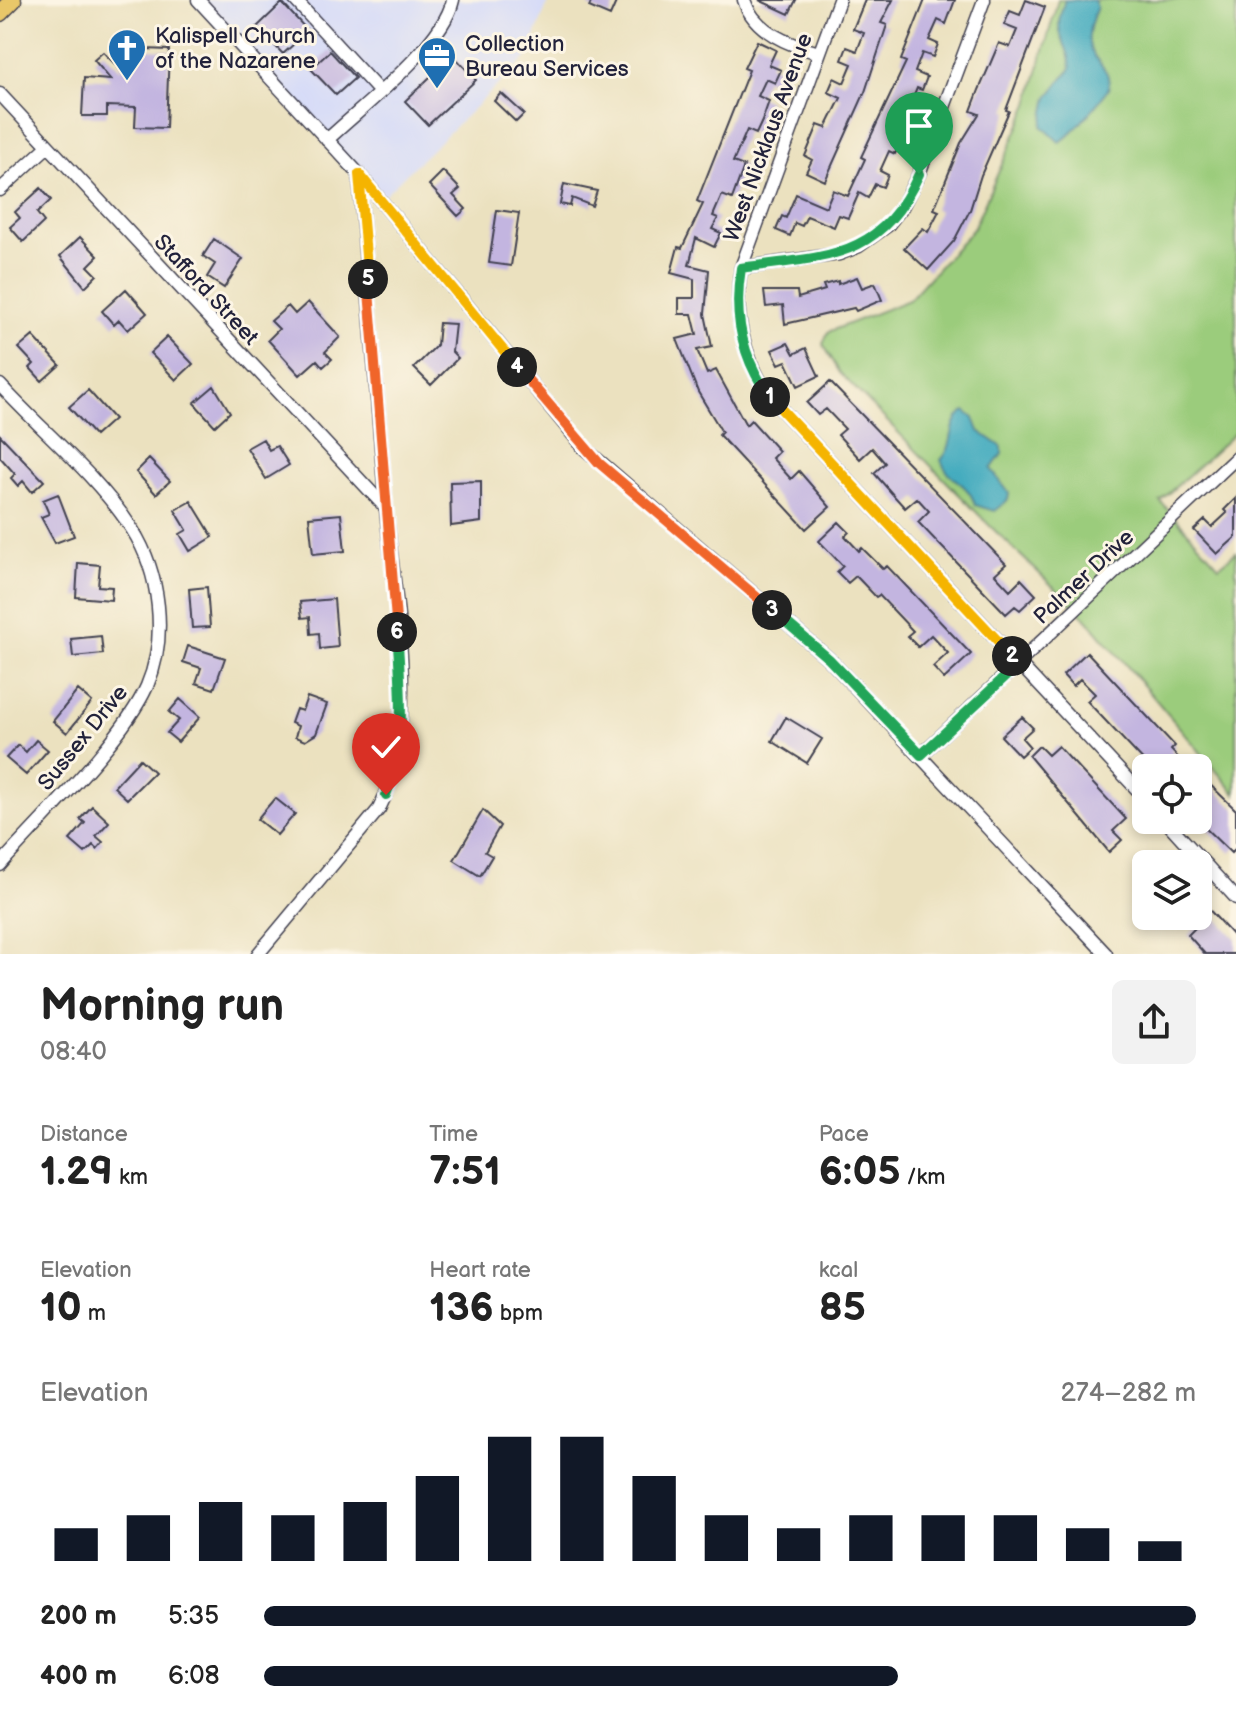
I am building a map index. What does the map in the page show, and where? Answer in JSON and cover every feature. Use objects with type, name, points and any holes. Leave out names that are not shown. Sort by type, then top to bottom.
[{"type":"main road","points":[[0,13],[13,0]]},
{"type":"street","points":[[198,0],[359,174],[584,448],[829,659],[1106,954]]},
{"type":"street","points":[[295,0],[379,91]]},
{"type":"street","points":[[327,140],[442,28],[453,0]]},
{"type":"street","points":[[744,0],[748,12],[766,29],[796,47],[819,53]]},
{"type":"street","name":"West Nicklaus Avenue","points":[[839,0],[741,268],[737,310],[740,333],[756,376],[769,396],[1132,784]]},
{"type":"street","points":[[741,268],[839,254],[859,246],[887,226],[902,207],[919,174],[984,0]]},
{"type":"street","name":"Stafford Street","points":[[0,94],[386,508]]},
{"type":"street","points":[[0,190],[48,146]]},
{"type":"street","points":[[258,954],[379,809],[391,781],[400,738],[401,694],[359,174]]},
{"type":"street","name":"Sussex Drive","points":[[0,385],[107,497],[131,528],[154,576],[158,627],[154,664],[141,698],[94,759],[0,865]]},
{"type":"street","name":"Palmer Drive","points":[[921,755],[1236,458]]},
{"type":"street","points":[[1178,834],[1236,898]]},
{"type":"shaded area","points":[[193,0],[549,0],[527,57],[383,196]]},
{"type":"green space","points":[[1058,0],[1236,0],[1236,432],[1160,501],[1219,566],[1236,552],[1236,794],[1212,766],[1212,754],[1202,754],[1087,619],[988,524],[840,373],[823,344],[828,332],[909,300],[973,229],[1029,104]]},
{"type":"water","points":[[1065,0],[1094,0],[1097,7],[1089,40],[1095,58],[1106,71],[1108,89],[1077,127],[1059,142],[1042,126],[1048,97],[1071,68],[1060,30],[1061,13]]},
{"type":"water","points":[[965,411],[974,418],[979,431],[1002,447],[1002,454],[991,469],[1009,493],[1008,500],[994,511],[975,505],[968,491],[948,473],[941,460],[949,448],[956,422]]},
{"type":"building","points":[[592,0],[617,0],[610,16],[589,7]]},
{"type":"building","points":[[759,0],[796,0],[789,14]]},
{"type":"building","points":[[865,0],[893,0],[881,23],[887,25],[865,92],[825,181],[806,172],[812,160],[805,156],[818,125],[826,128],[841,98],[828,92],[834,78],[844,83],[852,64],[842,60],[847,47],[857,51],[864,33],[853,29]]},
{"type":"building","points":[[925,0],[955,0],[946,24],[938,20],[929,40],[938,44],[933,57],[922,53],[915,72],[927,77],[922,90],[917,88],[911,103],[907,101],[899,119],[910,124],[895,154],[889,151],[880,171],[888,175],[883,187],[875,184],[868,198],[859,193],[848,218],[839,215],[834,227],[807,216],[802,226],[795,223],[790,236],[776,230],[782,216],[786,218],[796,194],[826,207],[833,190],[848,196],[865,159],[861,157],[906,62],[901,60]]},
{"type":"building","points":[[1026,0],[1045,7],[1006,110],[1009,111],[981,175],[970,210],[954,241],[928,270],[904,248],[923,228],[928,232],[939,211],[934,209],[961,143],[979,114],[971,111],[999,43],[1010,47],[1017,30],[1004,25],[1010,11],[1020,15]]},
{"type":"building","points":[[282,3],[308,31],[283,54],[257,27]]},
{"type":"building","points":[[757,41],[776,50],[769,65],[781,70],[775,83],[766,79],[758,96],[769,101],[762,121],[756,134],[747,130],[733,162],[744,166],[732,199],[722,195],[713,216],[718,218],[712,229],[721,233],[714,247],[696,238],[689,265],[709,270],[705,314],[712,347],[697,350],[707,374],[716,370],[746,425],[751,420],[779,451],[772,458],[791,479],[799,471],[830,507],[806,529],[719,435],[722,432],[698,392],[677,339],[697,334],[692,314],[679,314],[679,298],[694,298],[694,279],[671,273],[678,247],[682,248],[703,204],[697,201],[749,70],[744,68]]},
{"type":"building","points":[[121,48],[169,50],[166,128],[135,127],[136,107],[107,106],[107,116],[82,116],[84,78],[111,80],[94,60],[103,52],[121,70]]},
{"type":"building","points":[[330,51],[355,78],[336,95],[311,69]]},
{"type":"building","points":[[453,55],[476,80],[428,125],[405,101]]},
{"type":"building","points":[[501,93],[524,114],[516,122],[494,101]]},
{"type":"building","points":[[443,171],[460,189],[453,195],[466,209],[458,216],[429,185]]},
{"type":"building","points":[[564,184],[597,191],[592,206],[572,198],[570,206],[560,204]]},
{"type":"building","points":[[41,188],[51,200],[37,213],[44,222],[23,242],[10,227],[20,218],[15,212]]},
{"type":"building","points":[[497,210],[519,213],[511,266],[489,263]]},
{"type":"building","points":[[80,237],[98,256],[88,266],[97,275],[85,287],[60,256]]},
{"type":"building","points":[[214,239],[243,259],[224,288],[207,277],[215,264],[203,256]]},
{"type":"building","points":[[857,277],[862,288],[875,283],[882,300],[856,311],[854,308],[785,324],[783,305],[766,307],[764,291],[797,291],[798,298],[825,290],[823,285],[838,281],[838,284]]},
{"type":"building","points":[[126,289],[147,313],[128,330],[119,320],[114,325],[102,311]]},
{"type":"building","points":[[308,302],[340,337],[325,352],[332,359],[323,367],[317,360],[300,375],[268,340],[279,329],[271,321],[288,306],[295,314]]},
{"type":"building","points":[[439,323],[455,324],[452,352],[458,358],[431,385],[414,368],[437,345]]},
{"type":"building","points":[[33,336],[60,365],[42,381],[30,368],[34,364],[19,348]]},
{"type":"building","points":[[167,337],[193,364],[176,380],[150,353]]},
{"type":"building","points":[[788,343],[794,354],[806,348],[819,376],[798,386],[786,361],[779,364],[772,350]]},
{"type":"building","points":[[830,382],[1006,564],[995,574],[1010,590],[1021,579],[1036,595],[1020,610],[1015,606],[1006,614],[918,522],[929,511],[917,498],[905,508],[874,473],[885,463],[872,448],[860,459],[838,435],[845,429],[826,409],[818,415],[807,403]]},
{"type":"building","points":[[214,386],[230,412],[215,426],[194,403]]},
{"type":"building","points":[[88,390],[114,419],[95,436],[69,407]]},
{"type":"building","points":[[0,435],[44,481],[32,492],[23,481],[18,486],[11,478],[15,474],[0,457]]},
{"type":"building","points":[[263,439],[269,450],[277,446],[289,465],[266,479],[247,448]]},
{"type":"building","points":[[149,459],[170,481],[156,494],[136,472]]},
{"type":"building","points":[[481,481],[481,522],[451,526],[450,482]]},
{"type":"building","points":[[58,494],[74,536],[55,543],[41,517],[49,514],[43,500]]},
{"type":"building","points":[[1236,498],[1236,537],[1217,554],[1194,530],[1205,520],[1212,527],[1227,513],[1224,510]]},
{"type":"building","points":[[191,501],[213,537],[190,551],[180,534],[187,530],[175,510]]},
{"type":"building","points":[[341,514],[345,551],[313,554],[309,517]]},
{"type":"building","points":[[839,522],[849,532],[845,536],[859,551],[862,548],[883,569],[887,566],[971,654],[944,679],[933,667],[948,653],[931,635],[918,647],[907,636],[913,631],[879,595],[876,597],[856,576],[848,583],[837,572],[843,566],[819,541]]},
{"type":"building","points":[[78,563],[100,565],[98,586],[112,587],[111,600],[76,597]]},
{"type":"building","points":[[207,587],[210,627],[192,628],[189,589]]},
{"type":"building","points":[[334,599],[338,647],[320,649],[319,633],[311,634],[310,617],[302,618],[300,602]]},
{"type":"building","points":[[101,636],[103,654],[73,657],[71,639]]},
{"type":"building","points":[[188,646],[225,658],[214,689],[196,683],[201,668],[183,662]]},
{"type":"building","points":[[1087,652],[1175,746],[1171,750],[1175,754],[1137,754],[1087,701],[1095,694],[1080,679],[1073,686],[1063,675]]},
{"type":"building","points":[[78,690],[92,702],[67,733],[53,721]]},
{"type":"building","points":[[307,697],[327,704],[316,734],[305,741],[295,737],[298,726],[291,723],[296,709],[302,711]]},
{"type":"building","points":[[180,699],[200,717],[178,742],[167,733],[179,720],[169,712]]},
{"type":"building","points":[[786,717],[822,739],[807,763],[772,741]]},
{"type":"building","points":[[1022,717],[1033,728],[1022,738],[1030,747],[1020,756],[1001,736]]},
{"type":"building","points":[[36,740],[48,750],[26,775],[6,758],[18,745],[26,752]]},
{"type":"building","points":[[1039,746],[1048,755],[1058,746],[1126,819],[1113,831],[1122,840],[1109,852],[1029,756]]},
{"type":"building","points":[[140,759],[154,772],[127,799],[114,787]]},
{"type":"building","points":[[1212,787],[1236,810],[1236,848],[1231,853],[1211,834]]},
{"type":"building","points":[[275,798],[295,814],[277,835],[257,819]]},
{"type":"building","points":[[92,806],[109,822],[96,836],[103,842],[97,849],[93,845],[85,853],[70,840],[85,823],[80,819]]},
{"type":"building","points":[[483,810],[500,826],[485,852],[492,856],[480,876],[454,860]]},
{"type":"building","points":[[1212,913],[1236,939],[1236,954],[1205,954],[1188,935],[1193,930],[1212,930]]},
{"type":"place","name":"Kalispell Church of the Nazarene","points":[[127,82]]},
{"type":"place","name":"Collection Bureau Services","points":[[437,90]]},
{"type":"route","points":[[386,795],[400,738],[401,694],[359,174],[584,448],[829,659],[921,755],[1020,663],[769,396],[746,355],[737,310],[741,268],[839,254],[859,246],[878,234],[895,217],[909,197],[919,174]]}]
